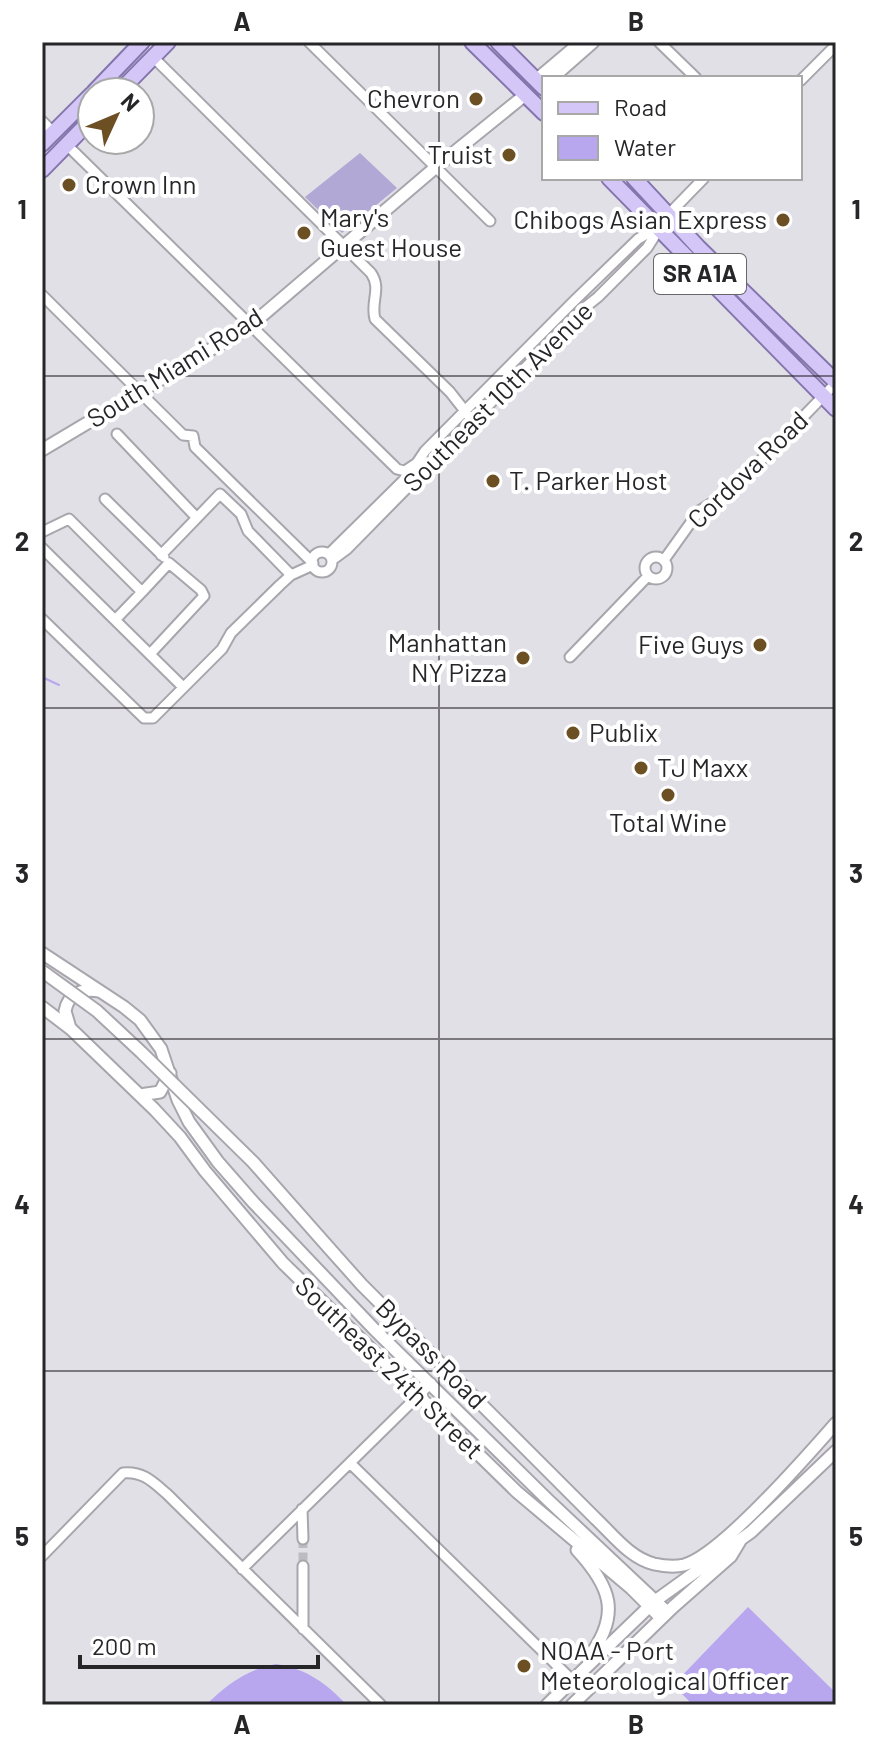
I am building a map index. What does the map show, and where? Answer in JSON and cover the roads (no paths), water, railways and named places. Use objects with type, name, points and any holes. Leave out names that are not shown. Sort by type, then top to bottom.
[{"type":"main road","points":[[135,76],[153,50],[168,42]]},
{"type":"main road","points":[[472,42],[542,111]]},
{"type":"main road","points":[[498,42],[542,84]]},
{"type":"main road","points":[[136,44],[138,73]]},
{"type":"main road","points":[[108,76],[136,44]]},
{"type":"main road","points":[[525,95],[542,87]]},
{"type":"main road","points":[[42,144],[76,110]]},
{"type":"main road","points":[[42,170],[76,136]]},
{"type":"main road","name":"SR A1A","points":[[611,180],[836,409]]},
{"type":"main road","name":"SR A1A","points":[[636,180],[699,248],[836,383]]},
{"type":"street","points":[[309,42],[490,221]]},
{"type":"street","points":[[552,76],[581,42]]},
{"type":"street","points":[[555,76],[593,42]]},
{"type":"street","points":[[659,42],[694,76]]},
{"type":"street","points":[[802,79],[836,45]]},
{"type":"street","points":[[153,50],[377,281],[372,309],[375,319],[450,392],[472,420]]},
{"type":"street","name":"South Miami Road","points":[[42,450],[250,326],[525,95]]},
{"type":"street","points":[[42,121],[54,133]]},
{"type":"street","points":[[67,145],[397,469],[405,471],[420,461]]},
{"type":"street","name":"Southeast 10th Avenue","points":[[42,619],[144,718],[153,718],[222,649],[231,633],[291,575],[313,564],[317,553],[330,557],[347,549],[472,420],[647,248],[668,215],[702,180]]},
{"type":"street","name":"Southeast 10th Avenue","points":[[330,557],[408,476],[425,451],[506,369],[638,239],[658,228]]},
{"type":"street","points":[[42,295],[183,435],[193,436],[195,447],[313,564]]},
{"type":"street","points":[[506,369],[514,378]]},
{"type":"street","name":"Cordova Road","points":[[664,560],[699,511],[731,491],[836,383]]},
{"type":"street","points":[[117,434],[197,518]]},
{"type":"street","points":[[115,620],[142,592],[197,518],[220,494],[241,514],[248,531],[291,575]]},
{"type":"street","points":[[105,499],[204,596],[150,654]]},
{"type":"street","points":[[42,532],[69,519],[142,592]]},
{"type":"street","points":[[42,548],[183,687]]},
{"type":"street","points":[[656,556],[664,560],[667,568],[664,576],[656,579],[648,576],[644,568],[648,560],[656,556]]},
{"type":"street","name":"Southeast 10th Avenue","points":[[313,564],[319,571],[326,571],[331,566],[330,557]]},
{"type":"street","points":[[570,657],[648,576]]},
{"type":"street","name":"Southeast 24th Street","points":[[42,953],[132,1013],[161,1049],[189,1122],[218,1162],[254,1203],[374,1329],[664,1615]]},
{"type":"street","name":"Bypass Road","points":[[42,971],[97,1011],[253,1162],[362,1285],[632,1554],[654,1564],[685,1565],[705,1554],[738,1526],[836,1423]]},
{"type":"street","points":[[71,1029],[65,1011],[69,1000],[78,992],[103,992]]},
{"type":"street","name":"Southeast 24th Street","points":[[42,1007],[71,1029],[140,1095],[180,1137],[283,1263],[418,1396],[548,1518],[652,1604]]},
{"type":"street","points":[[140,1095],[160,1092],[170,1073]]},
{"type":"street","points":[[228,1198],[248,1213],[252,1212],[254,1203]]},
{"type":"street","points":[[257,1233],[272,1233],[286,1239]]},
{"type":"street","points":[[362,1341],[374,1329]]},
{"type":"street","points":[[242,1569],[431,1383]]},
{"type":"street","points":[[482,1458],[495,1446]]},
{"type":"street","points":[[572,1705],[664,1615],[731,1556],[740,1541],[836,1451]]},
{"type":"street","points":[[350,1463],[573,1681]]},
{"type":"street","points":[[42,1556],[123,1473],[135,1472],[149,1478],[381,1705]]},
{"type":"street","points":[[302,1509],[303,1539]]},
{"type":"street","points":[[548,1518],[598,1575],[608,1600],[607,1627],[573,1681]]},
{"type":"street","points":[[547,1705],[652,1604],[740,1541]]},
{"type":"street","points":[[303,1566],[303,1629]]},
{"type":"water","points":[[748,1607],[836,1693],[836,1705],[693,1705],[673,1685]]},
{"type":"water","points":[[276,1664],[315,1678],[347,1705],[206,1705],[238,1679]]},
{"type":"waterway","points":[[42,677],[59,685]]},
{"type":"tunnel","points":[[303,1539],[303,1566]]},
{"type":"place","name":"Chevron","points":[[476,99]]},
{"type":"place","name":"Truist","points":[[509,155]]},
{"type":"place","name":"Crown Inn","points":[[69,185]]},
{"type":"place","name":"Chibogs Asian Express","points":[[783,220]]},
{"type":"place","name":"Mary's Guest House","points":[[304,233]]},
{"type":"place","name":"T. Parker Host","points":[[493,481]]},
{"type":"place","name":"Five Guys","points":[[760,645]]},
{"type":"place","name":"Manhattan NY Pizza","points":[[523,658]]},
{"type":"place","name":"Publix","points":[[573,733]]},
{"type":"place","name":"TJ Maxx","points":[[641,768]]},
{"type":"place","name":"Total Wine","points":[[668,795]]},
{"type":"place","name":"NOAA - Port Meteorological Officer","points":[[524,1666]]}]
